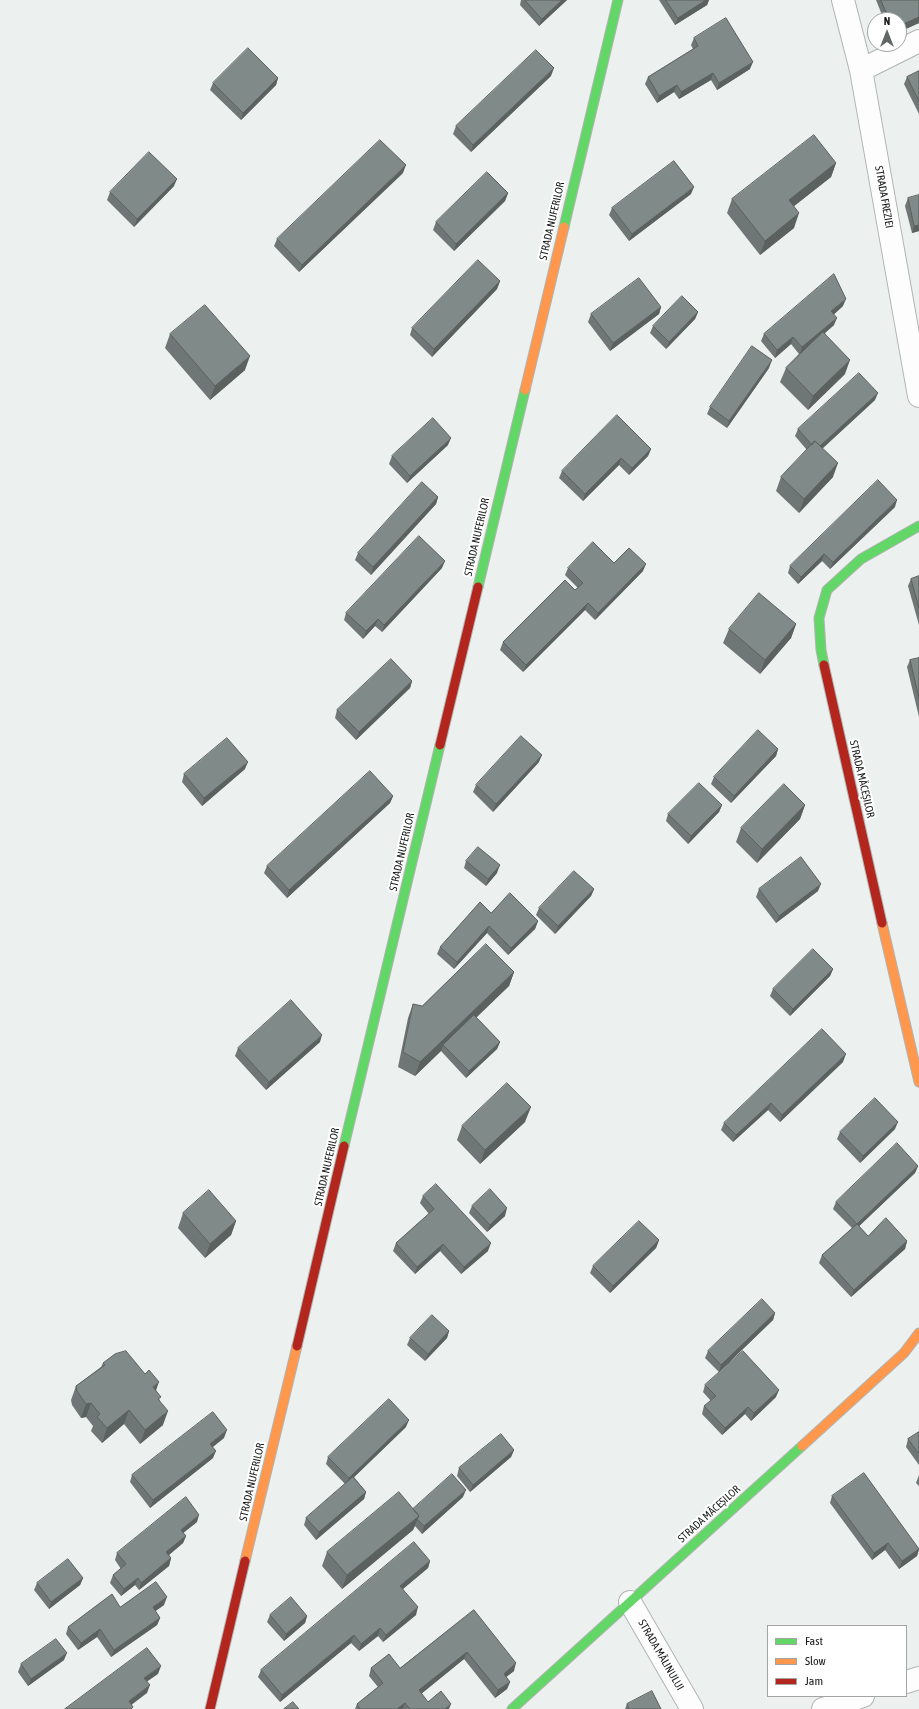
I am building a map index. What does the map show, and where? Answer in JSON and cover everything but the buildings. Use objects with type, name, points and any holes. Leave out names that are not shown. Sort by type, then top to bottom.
[{"type":"main road","name":"STRADA NUFERILOR","points":[[210,1709],[618,0]]},
{"type":"main road","name":"STRADA MĂCEȘILOR","points":[[919,526],[861,559],[827,590],[819,618],[821,650],[913,1037],[919,1082]]},
{"type":"main road","name":"STRADA MĂCEȘILOR","points":[[512,1709],[904,1353],[919,1333]]},
{"type":"street","name":"STRADA FREZIEI","points":[[844,0],[861,70],[919,396]]},
{"type":"street","points":[[861,70],[919,41]]},
{"type":"street","name":"STRADA MĂLINULUI","points":[[630,1602],[692,1709]]},
{"type":"street","points":[[907,1682],[919,1678]]},
{"type":"street","points":[[823,1709],[860,1697]]},
{"type":"traffic: fast","points":[[564,227],[618,0]]},
{"type":"traffic: fast","points":[[478,587],[525,390]]},
{"type":"traffic: fast","points":[[824,665],[821,650],[819,618],[827,590],[861,559],[919,526]]},
{"type":"traffic: fast","points":[[344,1146],[440,745]]},
{"type":"traffic: fast","points":[[512,1709],[802,1446]]},
{"type":"traffic: slow","points":[[525,390],[564,227]]},
{"type":"traffic: slow","points":[[882,923],[919,1082]]},
{"type":"traffic: slow","points":[[802,1446],[904,1353],[919,1333]]},
{"type":"traffic: slow","points":[[245,1561],[297,1346]]},
{"type":"traffic: jam","points":[[440,745],[478,587]]},
{"type":"traffic: jam","points":[[824,665],[882,923]]},
{"type":"traffic: jam","points":[[297,1346],[344,1146]]},
{"type":"traffic: jam","points":[[210,1709],[245,1561]]}]
